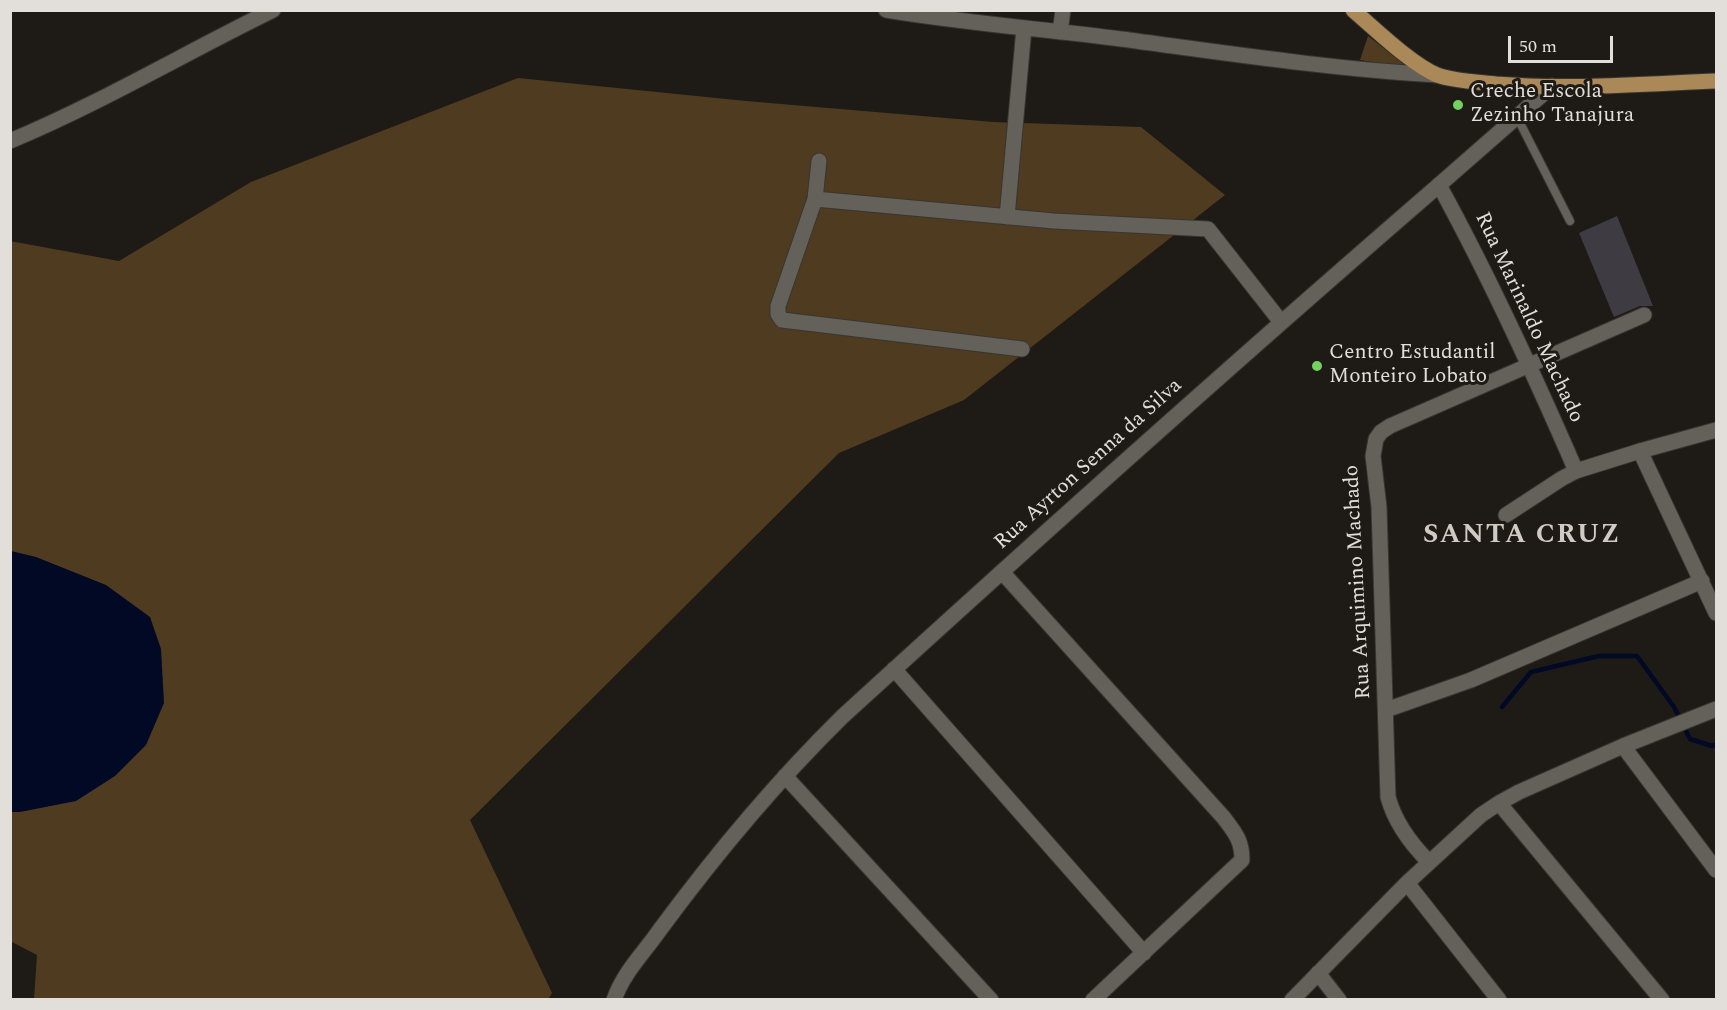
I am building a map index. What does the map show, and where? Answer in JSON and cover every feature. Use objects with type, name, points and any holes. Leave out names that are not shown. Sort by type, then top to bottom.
[{"type":"main road","points":[[1353,10],[1416,62],[1437,75],[1482,82],[1552,86],[1716,81]]},
{"type":"street","points":[[10,141],[93,104],[273,10]]},
{"type":"street","points":[[886,10],[1327,65],[1437,75]]},
{"type":"street","points":[[1060,32],[1063,10]]},
{"type":"street","points":[[1007,217],[1024,28]]},
{"type":"street","name":"Rua Ayrton Senna da Silva","points":[[614,999],[633,964],[680,902],[762,801],[842,717],[1281,322],[1552,86]]},
{"type":"street","points":[[819,162],[815,199],[778,306],[778,314],[782,320],[1022,349]]},
{"type":"street","name":"Rua Marinaldo Machado","points":[[1439,185],[1478,257],[1576,471]]},
{"type":"street","points":[[815,199],[1054,221],[1208,229],[1281,322]]},
{"type":"street","name":"Rua Arquimino Machado","points":[[1429,862],[1413,846],[1400,827],[1391,810],[1387,787],[1379,507],[1373,456],[1376,439],[1390,426],[1644,315]]},
{"type":"street","points":[[1506,514],[1576,471],[1641,450],[1716,430]]},
{"type":"street","points":[[1641,450],[1716,613]]},
{"type":"street","points":[[1002,572],[1224,818],[1238,837],[1242,847],[1242,860],[1093,999]]},
{"type":"street","points":[[1386,710],[1471,680],[1702,581]]},
{"type":"street","points":[[894,669],[1144,953]]},
{"type":"street","points":[[1292,999],[1407,883],[1481,815],[1520,792],[1623,746],[1716,709]]},
{"type":"street","points":[[1623,746],[1716,870]]},
{"type":"street","points":[[785,776],[991,999]]},
{"type":"street","points":[[1499,803],[1662,999]]},
{"type":"street","points":[[1407,883],[1499,999]]},
{"type":"street","points":[[1318,973],[1339,999]]},
{"type":"lane","points":[[1517,117],[1570,221]]},
{"type":"shaded area","points":[[1368,36],[1405,65],[1360,60]]},
{"type":"shaded area","points":[[518,78],[746,101],[993,122],[1141,127],[1225,195],[964,400],[839,453],[470,820],[552,993],[548,1000],[34,999],[37,955],[10,941],[10,241],[119,261],[251,182]]},
{"type":"water","points":[[11,551],[36,557],[106,585],[150,617],[161,649],[164,703],[146,745],[115,776],[76,801],[20,812],[10,812]]},
{"type":"building","points":[[1617,216],[1653,306],[1640,306],[1614,317],[1579,233]]},
{"type":"waterway","points":[[1502,707],[1531,672],[1599,656],[1637,656],[1674,707],[1690,739],[1712,746],[1716,744]]},
{"type":"place","name":"Creche Escola Zezinho Tanajura","points":[[1458,105]]},
{"type":"place","name":"Centro Estudantil Monteiro Lobato","points":[[1317,366]]},
{"type":"district","name":"SANTA CRUZ","points":[[1522,537]]}]
